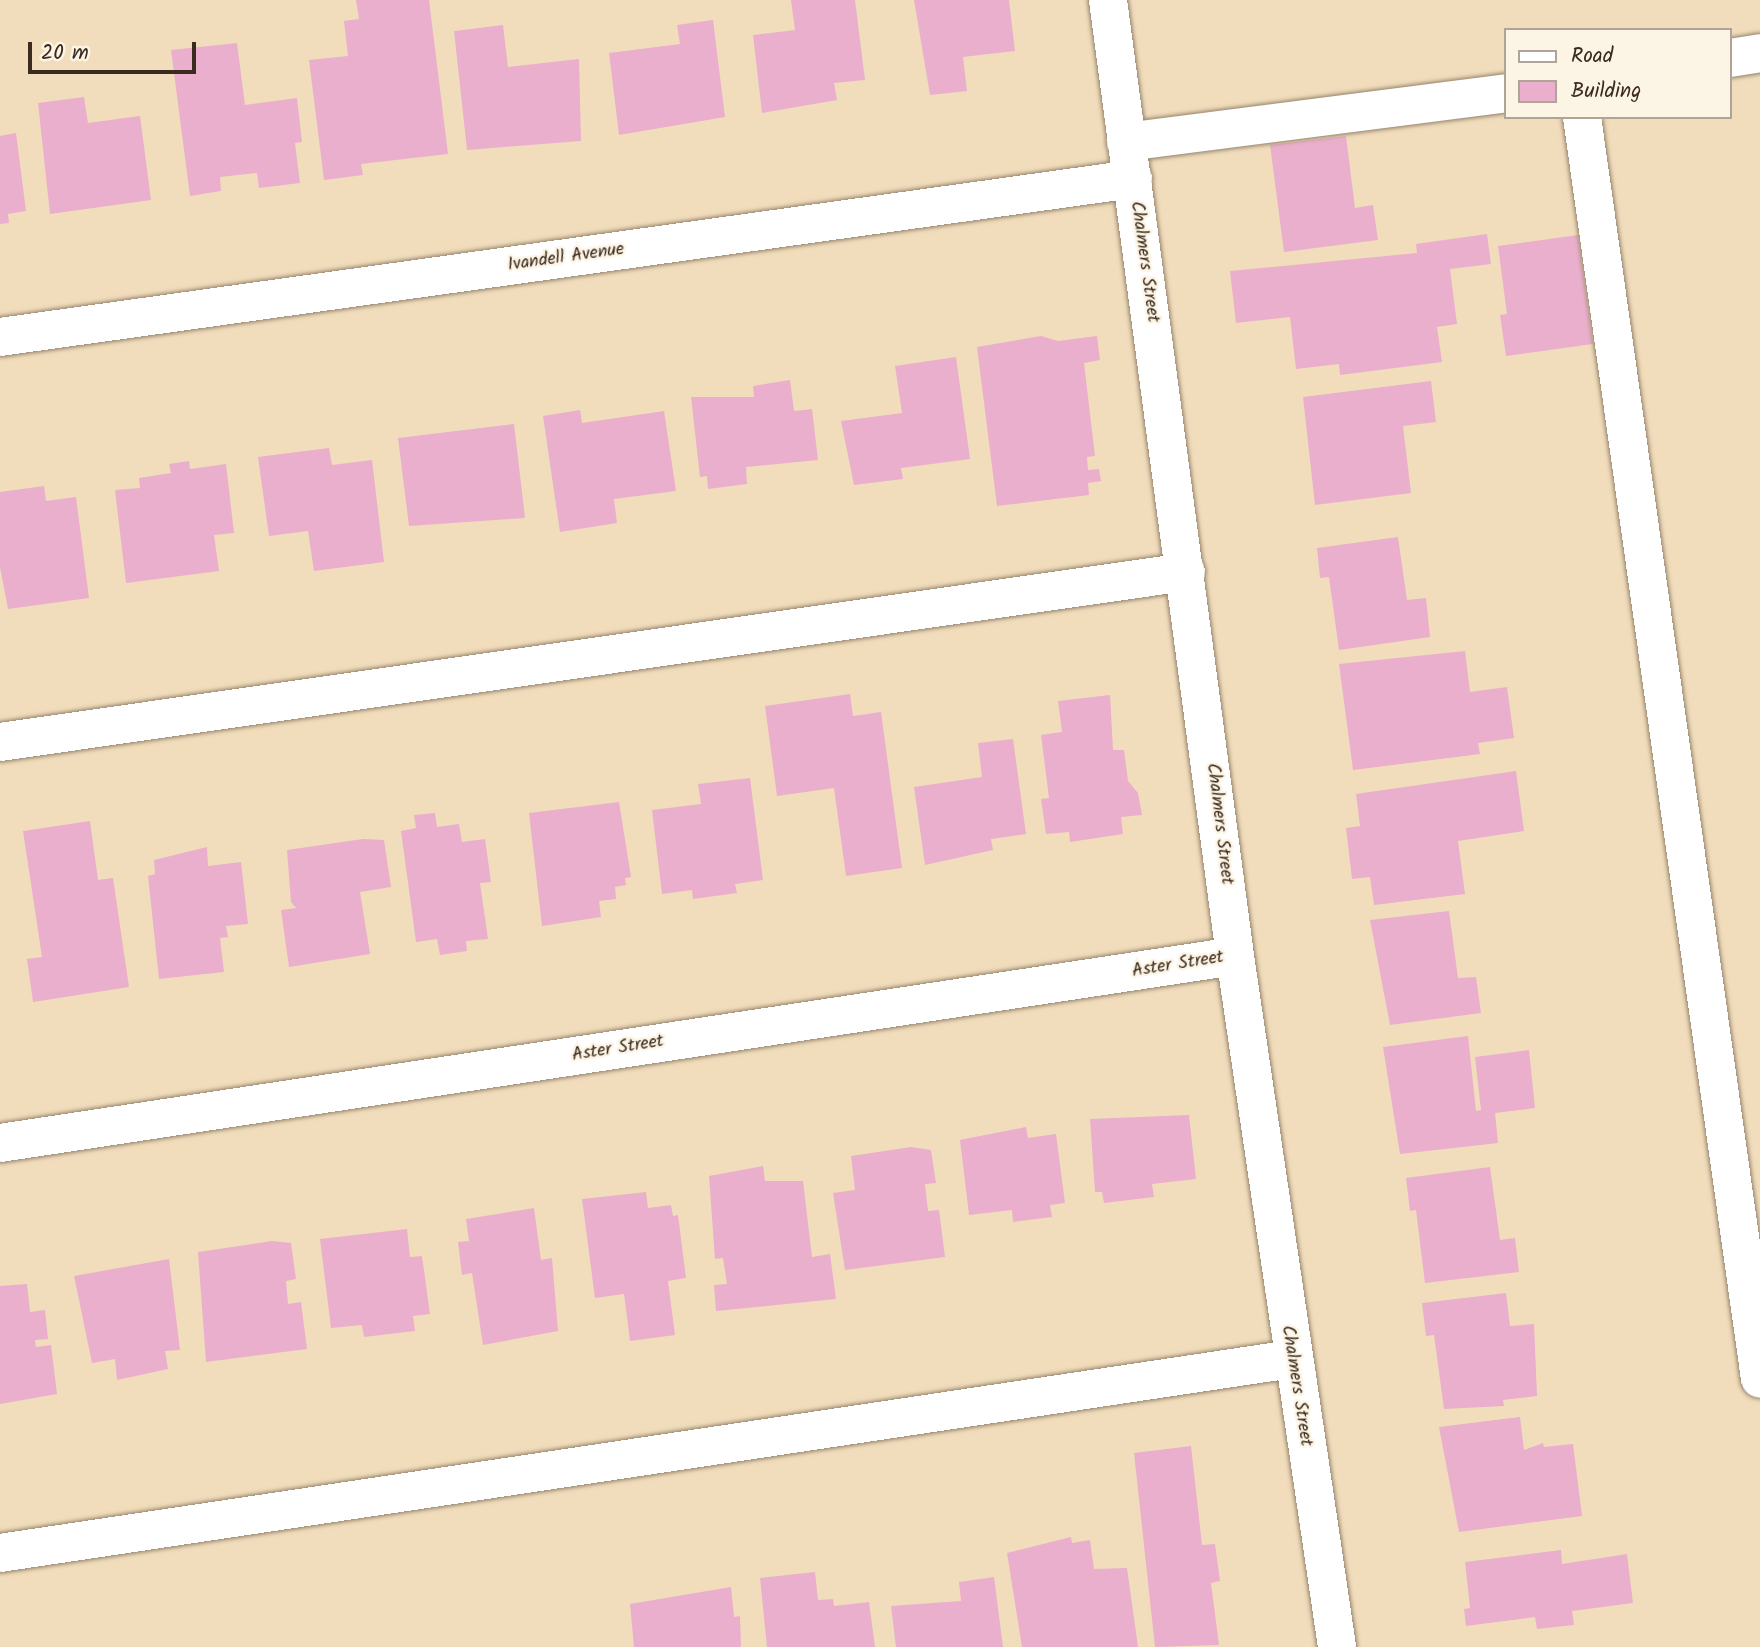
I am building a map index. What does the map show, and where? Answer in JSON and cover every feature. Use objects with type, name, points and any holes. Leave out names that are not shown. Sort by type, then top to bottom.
[{"type":"street","name":"Chalmers Street","points":[[1108,0],[1236,956],[1292,1359],[1336,1647]]},
{"type":"street","points":[[1732,58],[1760,54]]},
{"type":"street","points":[[1126,142],[1504,93]]},
{"type":"street","points":[[1582,119],[1760,1378]]},
{"type":"street","name":"Ivandell Avenue","points":[[0,337],[1133,179]]},
{"type":"street","points":[[0,743],[1186,572]]},
{"type":"street","name":"Aster Street","points":[[0,1143],[1236,956]]},
{"type":"street","points":[[0,1553],[1292,1359]]},
{"type":"building","points":[[356,0],[429,0],[448,154],[361,164],[363,175],[324,180],[309,60],[348,56],[344,21],[359,19]]},
{"type":"building","points":[[791,0],[855,0],[865,80],[834,83],[837,100],[762,113],[753,35],[795,30]]},
{"type":"building","points":[[914,0],[1009,0],[1015,51],[963,57],[967,91],[930,95]]},
{"type":"building","points":[[713,20],[725,117],[619,135],[609,53],[680,44],[677,25]]},
{"type":"building","points":[[503,25],[508,67],[579,59],[581,141],[467,150],[454,31]]},
{"type":"building","points":[[237,43],[245,105],[297,98],[302,142],[295,143],[300,183],[259,188],[257,173],[220,177],[221,191],[190,196],[171,50]]},
{"type":"building","points":[[84,97],[88,123],[140,116],[151,200],[50,214],[38,103]]},
{"type":"building","points":[[16,133],[26,211],[8,214],[9,223],[0,224],[0,136]]},
{"type":"building","points":[[1346,136],[1355,208],[1373,205],[1378,240],[1284,252],[1270,145]]},
{"type":"building","points":[[1487,234],[1491,264],[1450,269],[1457,324],[1437,327],[1442,362],[1340,375],[1339,364],[1296,369],[1290,317],[1236,323],[1230,271],[1417,253],[1416,244]]},
{"type":"building","points":[[1578,235],[1593,344],[1506,356],[1500,315],[1507,314],[1498,246]]},
{"type":"building","points":[[1041,336],[1058,341],[1097,336],[1100,360],[1084,363],[1095,456],[1087,457],[1088,470],[1099,469],[1101,481],[1088,483],[1089,495],[997,506],[977,347]]},
{"type":"building","points":[[956,357],[970,459],[901,468],[903,479],[854,485],[841,421],[902,413],[895,366]]},
{"type":"building","points":[[790,380],[794,411],[812,409],[818,460],[746,467],[747,484],[708,489],[707,476],[700,477],[691,397],[754,397],[753,386]]},
{"type":"building","points":[[1431,381],[1436,422],[1403,426],[1411,493],[1315,505],[1303,397]]},
{"type":"building","points":[[580,410],[582,423],[664,411],[676,491],[614,499],[617,523],[560,532],[543,416]]},
{"type":"building","points":[[514,424],[525,518],[409,526],[398,438]]},
{"type":"building","points":[[329,448],[332,465],[372,460],[384,562],[314,571],[308,531],[269,536],[258,457]]},
{"type":"building","points":[[189,461],[190,469],[226,464],[234,533],[214,535],[219,571],[126,583],[115,490],[140,488],[139,478],[171,473],[169,464]]},
{"type":"building","points":[[44,486],[46,501],[76,497],[89,598],[8,609],[0,567],[0,492]]},
{"type":"building","points":[[1398,537],[1407,600],[1426,598],[1430,637],[1339,650],[1329,577],[1320,578],[1317,548]]},
{"type":"building","points":[[1465,651],[1470,692],[1507,687],[1514,738],[1478,743],[1480,754],[1353,770],[1339,664]]},
{"type":"building","points":[[850,694],[853,716],[881,712],[902,868],[846,876],[834,788],[777,796],[765,706]]},
{"type":"building","points":[[1110,695],[1113,750],[1124,750],[1128,781],[1138,793],[1142,815],[1121,817],[1123,834],[1070,842],[1069,832],[1046,834],[1041,799],[1049,798],[1041,735],[1062,732],[1058,701]]},
{"type":"building","points":[[1013,739],[1026,834],[991,839],[993,850],[925,865],[914,787],[982,777],[978,743]]},
{"type":"building","points":[[1516,771],[1524,831],[1458,841],[1465,894],[1374,905],[1370,877],[1352,879],[1346,828],[1360,826],[1356,794]]},
{"type":"building","points":[[750,778],[763,880],[735,884],[737,893],[693,899],[692,890],[662,894],[652,810],[701,804],[698,784]]},
{"type":"building","points":[[619,802],[631,877],[625,878],[626,885],[615,887],[616,899],[599,901],[601,917],[542,926],[529,813]]},
{"type":"building","points":[[435,813],[437,827],[459,824],[462,842],[485,839],[491,882],[480,883],[488,939],[466,941],[467,951],[440,955],[437,939],[416,942],[401,831],[416,828],[414,815]]},
{"type":"building","points":[[90,821],[98,880],[113,878],[129,987],[33,1002],[27,959],[42,957],[23,831]]},
{"type":"building","points":[[363,839],[384,840],[391,887],[360,892],[370,954],[289,967],[281,910],[296,908],[291,902],[287,850]]},
{"type":"building","points":[[207,847],[208,866],[241,862],[248,924],[226,926],[228,937],[220,938],[224,972],[159,979],[148,876],[155,874],[154,860]]},
{"type":"building","points":[[1449,911],[1458,978],[1476,977],[1481,1013],[1390,1025],[1370,920]]},
{"type":"building","points":[[1468,1036],[1476,1111],[1481,1110],[1475,1057],[1529,1050],[1535,1108],[1495,1113],[1498,1143],[1400,1154],[1383,1047]]},
{"type":"building","points":[[1189,1115],[1196,1179],[1152,1184],[1154,1197],[1104,1203],[1102,1192],[1095,1192],[1090,1119]]},
{"type":"building","points":[[1026,1127],[1028,1138],[1056,1134],[1065,1203],[1050,1205],[1052,1217],[1013,1222],[1012,1210],[969,1215],[960,1140]]},
{"type":"building","points":[[911,1147],[931,1150],[936,1183],[925,1184],[928,1211],[939,1210],[945,1257],[845,1270],[833,1193],[855,1190],[851,1156]]},
{"type":"building","points":[[763,1166],[765,1181],[803,1181],[812,1257],[830,1254],[836,1299],[716,1311],[714,1285],[727,1284],[723,1258],[715,1259],[709,1176]]},
{"type":"building","points":[[1490,1167],[1500,1240],[1515,1238],[1519,1272],[1425,1283],[1416,1210],[1410,1211],[1406,1178]]},
{"type":"building","points":[[646,1192],[648,1208],[671,1205],[673,1216],[678,1215],[686,1278],[668,1281],[675,1335],[630,1341],[624,1294],[595,1298],[582,1199]]},
{"type":"building","points":[[534,1208],[541,1260],[552,1258],[558,1331],[483,1345],[472,1273],[462,1275],[458,1242],[469,1241],[466,1219]]},
{"type":"building","points":[[407,1229],[410,1257],[422,1256],[430,1314],[413,1316],[415,1331],[364,1337],[362,1325],[331,1328],[320,1239]]},
{"type":"building","points":[[272,1241],[291,1243],[296,1279],[286,1281],[288,1304],[301,1302],[307,1349],[206,1362],[198,1252]]},
{"type":"building","points":[[169,1259],[180,1350],[165,1351],[168,1369],[117,1380],[115,1359],[92,1363],[74,1276]]},
{"type":"building","points":[[27,1284],[30,1312],[45,1310],[48,1339],[35,1340],[36,1347],[51,1345],[57,1394],[0,1404],[0,1286]]},
{"type":"building","points":[[1506,1293],[1510,1326],[1534,1324],[1537,1396],[1503,1400],[1504,1406],[1444,1409],[1434,1335],[1426,1336],[1422,1303]]},
{"type":"building","points":[[1520,1417],[1524,1450],[1543,1443],[1544,1447],[1573,1444],[1582,1516],[1459,1532],[1439,1427]]},
{"type":"building","points":[[1191,1446],[1202,1545],[1215,1544],[1220,1581],[1211,1583],[1219,1645],[1155,1647],[1134,1453]]},
{"type":"building","points":[[1071,1537],[1072,1543],[1090,1540],[1094,1569],[1127,1568],[1138,1647],[1022,1647],[1007,1553]]},
{"type":"building","points":[[1561,1550],[1562,1564],[1627,1554],[1633,1603],[1572,1611],[1574,1625],[1537,1629],[1535,1617],[1466,1626],[1464,1609],[1470,1608],[1465,1562]]},
{"type":"building","points":[[815,1572],[818,1600],[833,1599],[834,1606],[869,1602],[875,1647],[767,1647],[760,1578]]},
{"type":"building","points":[[994,1577],[1003,1647],[896,1647],[891,1606],[961,1601],[959,1582]]},
{"type":"building","points":[[731,1587],[734,1617],[740,1616],[741,1647],[634,1647],[630,1604]]}]
